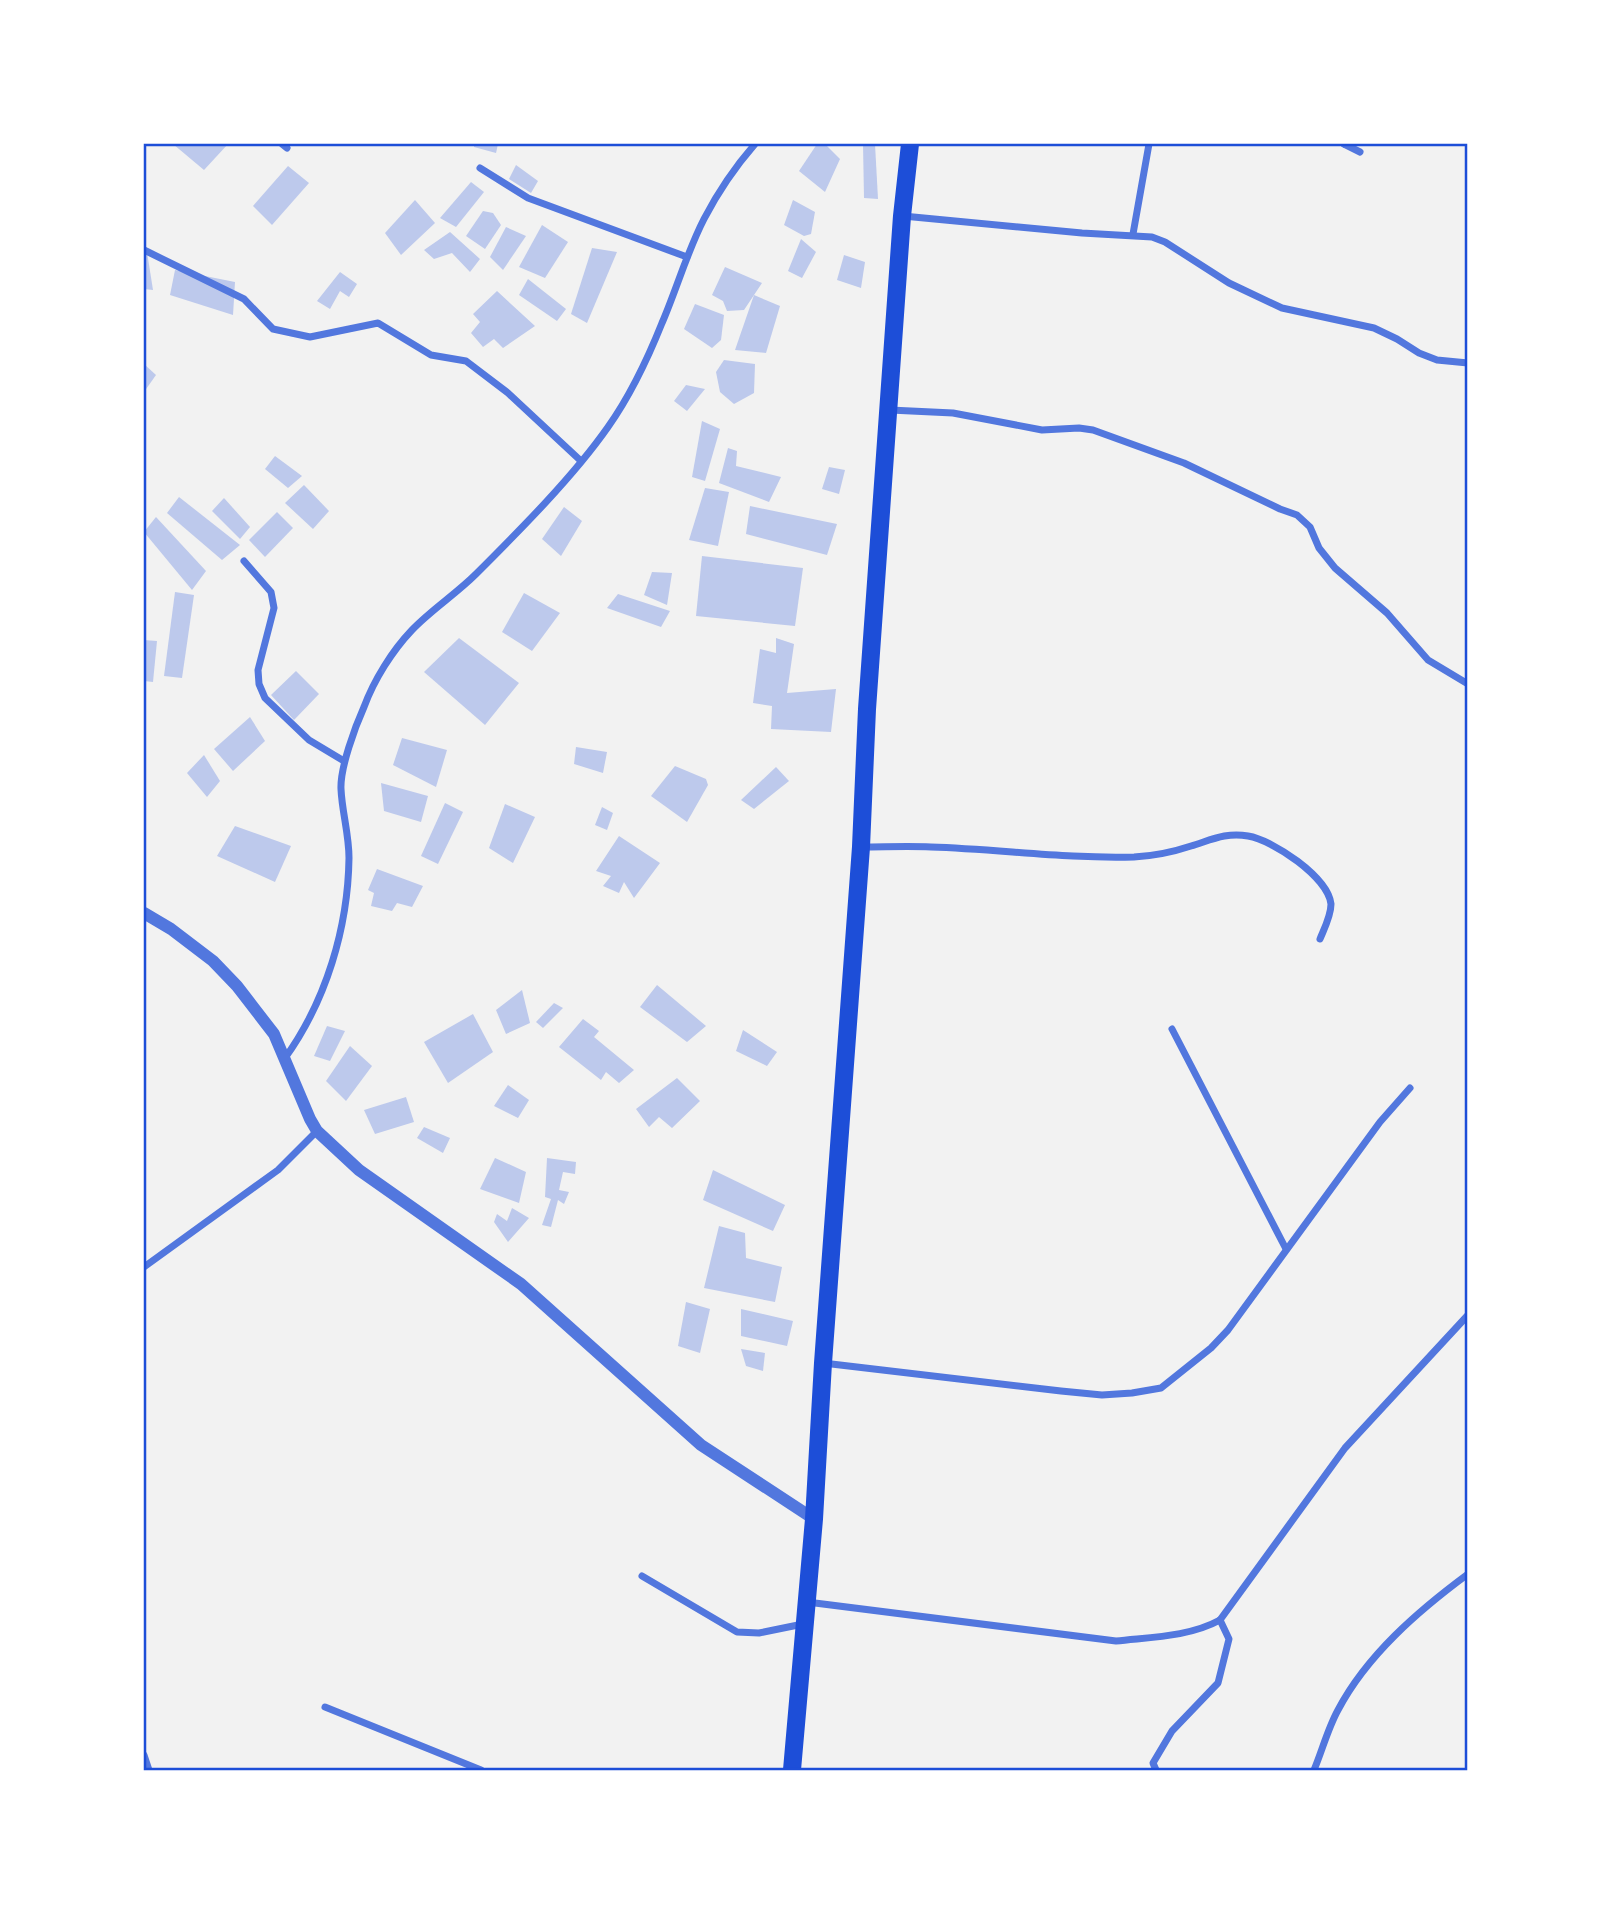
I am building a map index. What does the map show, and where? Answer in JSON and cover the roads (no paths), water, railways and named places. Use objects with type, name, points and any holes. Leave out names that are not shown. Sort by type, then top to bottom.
[{"type":"main road","points":[[792,1770],[814,1519],[822,1363],[862,847],[867,709],[902,216],[910,144]]},
{"type":"street","points":[[285,1058],[298,1040],[324,986],[336,950],[348,872],[348,838],[341,788],[344,761],[368,696],[404,639],[475,575],[581,461],[620,408],[662,323],[705,217],[724,184],[754,144]]},
{"type":"street","points":[[1133,234],[1149,144]]},
{"type":"street","points":[[1344,144],[1360,152]]},
{"type":"street","points":[[480,168],[528,198],[687,257]]},
{"type":"street","points":[[902,216],[1152,237],[1165,242],[1229,283],[1283,309],[1374,328],[1419,354],[1437,360],[1468,363]]},
{"type":"street","points":[[144,250],[244,299],[272,329],[310,337],[378,323],[431,355],[466,361],[508,393],[581,461]]},
{"type":"street","points":[[890,410],[953,412],[1042,430],[1093,430],[1185,463],[1297,515],[1310,527],[1319,548],[1335,568],[1387,613],[1428,660],[1468,684]]},
{"type":"street","points":[[244,561],[271,592],[274,608],[258,670],[259,684],[265,698],[309,740],[344,761]]},
{"type":"street","points":[[862,847],[931,847],[1048,855],[1136,857],[1171,852],[1217,836],[1249,836],[1268,842],[1307,869],[1327,891],[1331,905],[1320,939]]},
{"type":"street","points":[[144,913],[171,929],[224,972],[274,1034],[303,1106],[317,1131],[359,1170],[520,1284],[701,1445],[814,1519]]},
{"type":"street","points":[[1172,1028],[1286,1249]]},
{"type":"street","points":[[822,1363],[1102,1395],[1161,1388],[1211,1348],[1228,1330],[1380,1122],[1410,1088]]},
{"type":"street","points":[[144,1267],[278,1170],[317,1131]]},
{"type":"street","points":[[807,1602],[1116,1641],[1208,1626],[1220,1620],[1345,1448],[1468,1315]]},
{"type":"street","points":[[1314,1770],[1337,1711],[1366,1669],[1404,1626],[1468,1574]]},
{"type":"street","points":[[642,1576],[737,1632],[759,1633],[804,1624]]},
{"type":"street","points":[[1156,1770],[1153,1763],[1172,1731],[1218,1682],[1228,1639],[1220,1620]]},
{"type":"street","points":[[324,1707],[481,1770]]},
{"type":"street","points":[[144,1755],[149,1770]]}]
